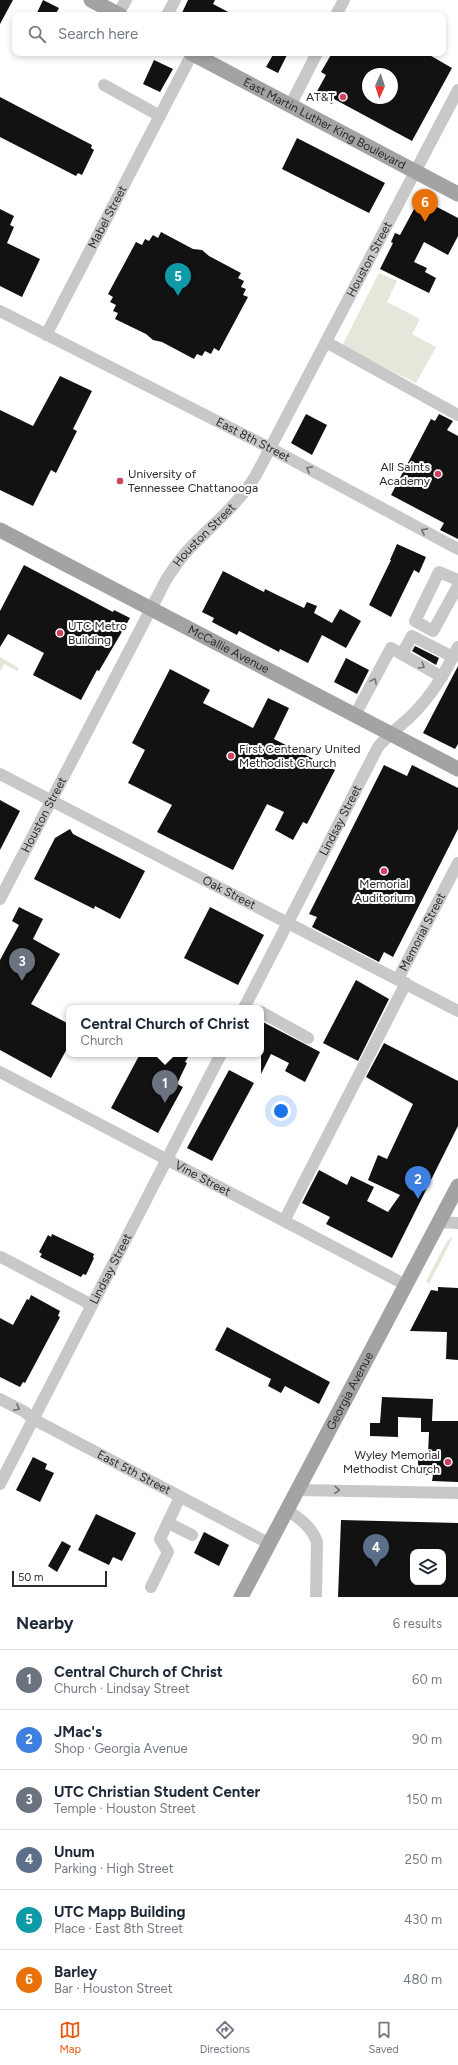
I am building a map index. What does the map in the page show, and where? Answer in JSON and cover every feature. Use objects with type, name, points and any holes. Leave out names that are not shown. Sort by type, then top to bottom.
[{"type":"main road","points":[[91,0],[113,12]]},
{"type":"main road","name":"East Martin Luther King Boulevard","points":[[197,56],[458,194]]},
{"type":"main road","name":"McCallie Avenue","points":[[0,530],[458,769]]},
{"type":"main road","name":"Georgia Avenue","points":[[241,1597],[458,1186]]},
{"type":"street","points":[[120,12],[126,0]]},
{"type":"street","points":[[168,12],[174,0]]},
{"type":"street","points":[[338,12],[344,0]]},
{"type":"street","name":"Mabel Street","points":[[46,335],[190,56]]},
{"type":"street","points":[[290,106],[315,56]]},
{"type":"street","points":[[104,85],[160,116]]},
{"type":"street","name":"Houston Street","points":[[0,899],[167,578],[188,549],[227,514],[243,496],[270,448],[458,90]]},
{"type":"street","points":[[0,312],[46,335]]},
{"type":"street","name":"East 8th Street","points":[[46,335],[270,448],[458,549]]},
{"type":"street","points":[[326,342],[458,414]]},
{"type":"street","points":[[402,654],[412,636],[455,652]]},
{"type":"street","points":[[355,715],[391,648],[442,677]]},
{"type":"street","name":"Lindsay Street","points":[[249,1005],[288,923],[378,747],[390,733],[409,718],[428,697],[442,677],[455,652]]},
{"type":"street","name":"Oak Street","points":[[0,774],[51,802],[458,1011]]},
{"type":"street","name":"Memorial Street","points":[[284,1221],[402,981],[458,863]]},
{"type":"street","points":[[264,1014],[308,1038]]},
{"type":"street","name":"Lindsay Street","points":[[0,1484],[219,1057]]},
{"type":"street","name":"Vine Street","points":[[0,1072],[406,1285]]},
{"type":"street","points":[[439,1222],[458,1223]]},
{"type":"street","points":[[1,1257],[92,1304]]},
{"type":"street","name":"East 5th Street","points":[[0,1399],[25,1412],[33,1419],[270,1544]]},
{"type":"street","points":[[298,1490],[458,1493]]},
{"type":"street","points":[[151,1587],[168,1552],[160,1539],[180,1497]]},
{"type":"street","points":[[287,1510],[305,1523],[314,1534],[317,1542],[316,1597]]},
{"type":"street","points":[[168,1523],[192,1536]]},
{"type":"shaded area","points":[[379,273],[397,281],[387,302],[420,319],[412,334],[436,347],[416,383],[342,346]]},
{"type":"shaded area","points":[[0,657],[19,668],[17,671],[4,664],[0,672]]},
{"type":"shaded area","points":[[453,1237],[429,1284],[426,1281],[447,1241]]},
{"type":"building","points":[[0,0],[13,0],[0,24]]},
{"type":"building","points":[[43,0],[59,8],[57,12],[37,12]]},
{"type":"building","points":[[188,0],[215,0],[213,4],[228,12],[182,12]]},
{"type":"building","points":[[272,56],[286,56],[278,73],[266,67]]},
{"type":"building","name":"AT&T","points":[[330,56],[431,56],[452,68],[412,141],[334,99],[332,104],[315,95],[326,75],[321,72]]},
{"type":"building","points":[[154,60],[173,69],[160,92],[143,84]]},
{"type":"building","points":[[0,97],[92,145],[91,148],[94,150],[82,175],[78,173],[76,176],[0,137]]},
{"type":"building","points":[[297,138],[385,183],[369,213],[282,169]]},
{"type":"building","points":[[420,198],[458,218],[458,236],[448,255],[424,242],[414,262],[427,268],[425,272],[436,278],[429,293],[380,269],[393,243],[391,242],[395,233],[400,235]]},
{"type":"building","points":[[0,209],[14,216],[10,225],[14,227],[7,243],[40,259],[22,297],[0,286]]},
{"type":"building","points":[[161,232],[193,249],[202,250],[209,256],[241,273],[238,278],[244,281],[241,287],[246,289],[243,295],[248,297],[219,351],[214,348],[211,354],[205,351],[202,356],[197,354],[194,359],[162,342],[153,340],[146,334],[115,319],[118,313],[113,311],[116,305],[110,302],[113,297],[108,294],[136,242],[142,245],[145,239],[149,241],[153,235],[158,238]]},
{"type":"building","points":[[60,376],[92,391],[73,429],[77,431],[56,473],[51,470],[33,506],[0,490],[0,410],[33,426]]},
{"type":"building","points":[[306,414],[327,425],[312,455],[291,443]]},
{"type":"building","points":[[439,414],[453,421],[447,430],[458,436],[458,539],[440,530],[444,523],[391,495],[431,419],[435,421]]},
{"type":"building","points":[[397,544],[426,557],[419,573],[414,570],[391,617],[369,605],[391,560]]},
{"type":"building","name":"UTC Metro Building","points":[[24,565],[113,612],[114,610],[130,618],[99,671],[97,670],[81,700],[33,675],[44,653],[8,634],[0,647],[0,611]]},
{"type":"building","points":[[223,571],[264,592],[265,589],[304,608],[307,602],[317,606],[314,613],[332,623],[340,609],[361,621],[346,648],[322,635],[308,663],[280,649],[279,652],[239,631],[237,635],[212,622],[214,618],[202,612]]},
{"type":"building","points":[[415,646],[439,658],[436,665],[412,651]]},
{"type":"building","points":[[346,658],[369,670],[357,694],[334,682]]},
{"type":"building","points":[[458,666],[458,744],[455,749],[423,733]]},
{"type":"building","points":[[170,669],[210,690],[203,703],[253,728],[268,698],[289,708],[274,739],[335,770],[307,824],[303,822],[293,840],[275,830],[284,812],[267,804],[233,870],[157,832],[172,805],[128,783],[145,750],[132,743]]},
{"type":"building","name":"Memorial Auditorium","points":[[384,765],[407,776],[412,765],[458,788],[458,829],[393,957],[384,952],[379,962],[312,927],[317,917],[309,914]]},
{"type":"building","points":[[0,800],[20,811],[0,850]]},
{"type":"building","points":[[70,829],[73,834],[145,871],[120,919],[95,906],[94,909],[34,879],[55,838]]},
{"type":"building","points":[[19,907],[43,919],[33,939],[60,954],[31,1004],[66,1022],[66,1050],[51,1078],[0,1050],[0,960],[19,925],[12,921]]},
{"type":"building","points":[[210,907],[264,935],[238,985],[184,958]]},
{"type":"building","points":[[356,980],[389,999],[358,1061],[323,1043]]},
{"type":"building","points":[[264,1023],[320,1052],[305,1082],[285,1071],[289,1063],[271,1054],[261,1074],[261,1057],[264,1057]]},
{"type":"building","points":[[384,1043],[458,1081],[458,1126],[392,1258],[326,1224],[330,1217],[302,1203],[319,1170],[347,1185],[351,1176],[374,1187],[367,1201],[388,1212],[400,1195],[368,1180],[378,1155],[387,1159],[413,1104],[366,1077]]},
{"type":"building","points":[[138,1057],[188,1057],[185,1062],[187,1063],[177,1084],[183,1087],[158,1133],[111,1108]]},
{"type":"building","points":[[229,1070],[254,1083],[212,1161],[187,1148]]},
{"type":"building","points":[[52,1234],[94,1254],[94,1258],[86,1275],[83,1274],[81,1277],[40,1257],[42,1254],[39,1252],[48,1235],[51,1237]]},
{"type":"building","points":[[438,1287],[458,1288],[458,1360],[446,1359],[447,1332],[410,1331],[431,1290],[438,1291]]},
{"type":"building","points":[[31,1295],[60,1311],[58,1316],[60,1317],[25,1383],[23,1382],[20,1387],[0,1377],[0,1318],[13,1325],[27,1299],[29,1300]]},
{"type":"building","points":[[227,1327],[330,1382],[319,1404],[285,1386],[281,1393],[268,1386],[271,1379],[215,1350]]},
{"type":"building","points":[[382,1397],[433,1399],[432,1421],[458,1421],[458,1482],[432,1481],[433,1475],[424,1475],[424,1469],[418,1469],[418,1455],[428,1455],[429,1432],[421,1432],[421,1418],[398,1417],[398,1437],[370,1436],[370,1423],[380,1423]]},
{"type":"building","points":[[33,1457],[47,1464],[45,1469],[54,1473],[40,1502],[16,1490]]},
{"type":"building","points":[[96,1514],[136,1533],[122,1561],[113,1557],[109,1565],[78,1550]]},
{"type":"building","points":[[341,1520],[458,1523],[458,1597],[338,1597]]},
{"type":"building","points":[[204,1532],[229,1545],[219,1566],[194,1553]]},
{"type":"building","points":[[62,1541],[71,1546],[57,1572],[48,1566]]},
{"type":"place","name":"AT&T","points":[[343,97]]},
{"type":"place","name":"Barley","points":[[425,222]]},
{"type":"place","name":"UTC Mapp Building","points":[[178,296]]},
{"type":"place","name":"All Saints Academy","points":[[438,474]]},
{"type":"place","name":"University of Tennessee Chattanooga","points":[[120,481]]},
{"type":"place","name":"UTC Metro Building","points":[[60,633]]},
{"type":"place","name":"First Centenary United Methodist Church","points":[[231,756]]},
{"type":"place","name":"Memorial Auditorium","points":[[384,871]]},
{"type":"place","name":"UTC Christian Student Center","points":[[22,981]]},
{"type":"place","name":"Central Church of Christ","points":[[165,1103]]},
{"type":"place","name":"JMac's","points":[[418,1199]]},
{"type":"place","name":"Wyley Memorial Methodist Church","points":[[448,1462]]},
{"type":"place","name":"Unum","points":[[376,1567]]}]
